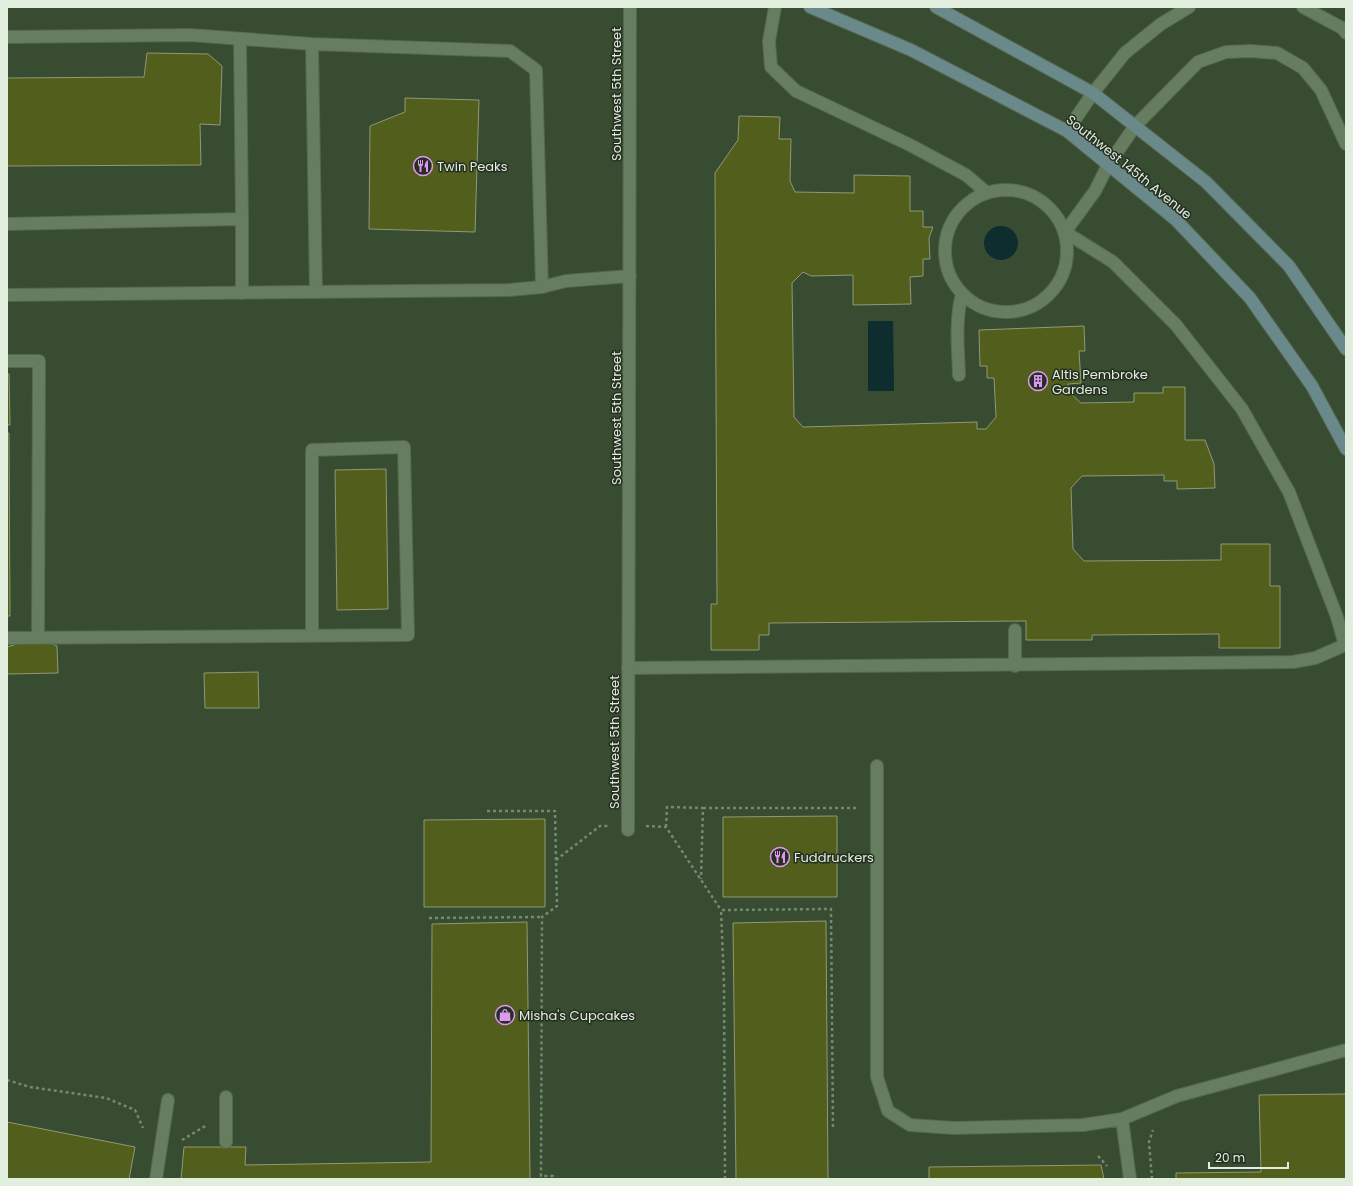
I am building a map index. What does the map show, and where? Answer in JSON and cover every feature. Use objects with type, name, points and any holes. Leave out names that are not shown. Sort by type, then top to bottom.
[{"type":"street","name":"Southwest 5th Street","points":[[628,830],[630,7]]},
{"type":"street","points":[[775,7],[769,41],[771,67],[796,91],[910,145],[966,174],[986,192]]},
{"type":"street","name":"Southwest 145th Avenue","points":[[810,7],[911,50],[1067,131],[1176,220],[1250,298],[1312,386],[1346,449]]},
{"type":"street","points":[[936,7],[1093,93],[1206,182],[1289,266],[1346,349]]},
{"type":"street","points":[[1067,131],[1093,93],[1125,53],[1160,24],[1189,7]]},
{"type":"street","points":[[1303,7],[1342,28],[1346,33]]},
{"type":"street","points":[[7,37],[190,35],[240,40],[312,44],[510,51],[536,70],[542,287]]},
{"type":"street","points":[[240,40],[242,293]]},
{"type":"street","points":[[312,44],[316,292]]},
{"type":"street","points":[[1065,232],[1094,191],[1108,165],[1135,126],[1198,62],[1226,52],[1250,51],[1276,53],[1303,68],[1321,90],[1346,144]]},
{"type":"street","points":[[1005,189],[1025,191],[1042,200],[1056,214],[1065,232],[1068,253],[1064,273],[1053,290],[1037,304],[1018,311],[998,312],[978,306],[962,294],[950,277],[944,257],[946,236],[954,217],[968,202],[986,192],[1005,189]]},
{"type":"street","points":[[7,224],[242,219]]},
{"type":"street","points":[[628,668],[1015,666],[1293,662],[1316,658],[1346,645],[1335,610],[1290,492],[1242,409],[1176,325],[1113,262],[1065,232]]},
{"type":"street","points":[[7,295],[509,290],[542,287],[566,281],[630,276]]},
{"type":"street","points":[[959,375],[958,307],[962,294]]},
{"type":"street","points":[[7,361],[38,361],[38,638]]},
{"type":"street","points":[[7,638],[408,635],[404,447],[312,450],[312,635]]},
{"type":"street","points":[[1015,666],[1016,630]]},
{"type":"street","points":[[877,766],[877,1077],[888,1111],[910,1125],[954,1128],[1084,1125],[1122,1119],[1177,1096],[1346,1050]]},
{"type":"street","points":[[226,1097],[226,1142]]},
{"type":"street","points":[[156,1179],[168,1100]]},
{"type":"street","points":[[1122,1119],[1130,1179]]},
{"type":"path","points":[[724,1179],[724,983],[721,910],[666,827],[667,807],[877,808]]},
{"type":"path","points":[[701,879],[703,808]]},
{"type":"path","points":[[429,918],[542,917],[557,906],[555,811],[487,811]]},
{"type":"path","points":[[556,860],[600,826],[613,826]]},
{"type":"path","points":[[646,826],[666,827]]},
{"type":"path","points":[[721,910],[831,909],[833,1128]]},
{"type":"path","points":[[542,917],[541,1176],[553,1176],[553,1179]]},
{"type":"path","points":[[7,1080],[30,1087],[106,1098],[134,1110],[143,1128],[142,1136]]},
{"type":"path","points":[[180,1140],[226,1114]]},
{"type":"path","points":[[1152,1179],[1149,1142],[1153,1130]]},
{"type":"water","points":[[998,226],[1004,226],[1008,227],[1015,233],[1018,243],[1017,250],[1011,257],[1004,260],[998,260],[994,259],[987,253],[984,246],[984,240],[985,236],[991,229]]},
{"type":"water","points":[[868,321],[893,321],[894,391],[868,391]]},
{"type":"building","points":[[147,53],[208,54],[222,66],[220,125],[200,124],[201,165],[7,166],[7,78],[144,77]]},
{"type":"building","name":"Twin Peaks","points":[[405,98],[479,100],[475,232],[369,229],[370,126],[405,112]]},
{"type":"building","name":"Altis Pembroke Gardens","points":[[739,116],[780,117],[779,139],[791,139],[790,181],[795,192],[854,193],[854,175],[910,176],[910,211],[923,211],[923,227],[933,227],[929,238],[930,259],[923,259],[923,276],[910,277],[911,304],[853,305],[853,275],[811,276],[803,272],[792,283],[794,417],[803,427],[977,422],[977,429],[986,429],[996,417],[994,378],[987,378],[987,366],[980,366],[979,330],[1084,326],[1085,351],[1079,351],[1081,383],[1068,384],[1068,391],[1081,403],[1134,402],[1134,393],[1163,393],[1163,387],[1185,387],[1185,440],[1205,440],[1214,464],[1215,488],[1177,489],[1177,481],[1164,481],[1164,475],[1082,476],[1071,488],[1073,549],[1084,561],[1221,560],[1221,544],[1270,544],[1270,586],[1280,586],[1280,648],[1219,648],[1219,634],[1092,635],[1092,640],[1026,640],[1026,621],[769,623],[769,635],[759,635],[759,650],[711,650],[711,604],[717,604],[715,173],[738,140]]},
{"type":"building","points":[[7,374],[9,374],[10,425],[7,425]]},
{"type":"building","points":[[7,433],[9,433],[10,616],[7,616]]},
{"type":"building","points":[[386,469],[388,609],[337,610],[335,470]]},
{"type":"building","points":[[38,638],[57,646],[58,673],[7,674],[7,647]]},
{"type":"building","points":[[258,672],[259,708],[205,708],[204,673]]},
{"type":"building","name":"Fuddruckers","points":[[837,816],[837,897],[723,897],[723,817]]},
{"type":"building","points":[[545,819],[545,907],[424,907],[424,820]]},
{"type":"building","points":[[826,921],[828,1179],[736,1179],[733,923]]},
{"type":"building","points":[[527,922],[530,1179],[181,1179],[184,1147],[246,1147],[245,1165],[431,1162],[432,924]]},
{"type":"building","points":[[1346,1094],[1346,1179],[1176,1179],[1176,1173],[1261,1172],[1259,1095]]},
{"type":"building","points":[[7,1122],[135,1147],[129,1179],[7,1179]]},
{"type":"building","points":[[1101,1165],[1104,1179],[929,1179],[929,1167]]},
{"type":"place","name":"Twin Peaks","points":[[423,166]]},
{"type":"place","name":"Altis Pembroke Gardens","points":[[1038,381]]},
{"type":"place","name":"Fuddruckers","points":[[780,857]]},
{"type":"place","name":"Misha's Cupcakes","points":[[505,1015]]}]
